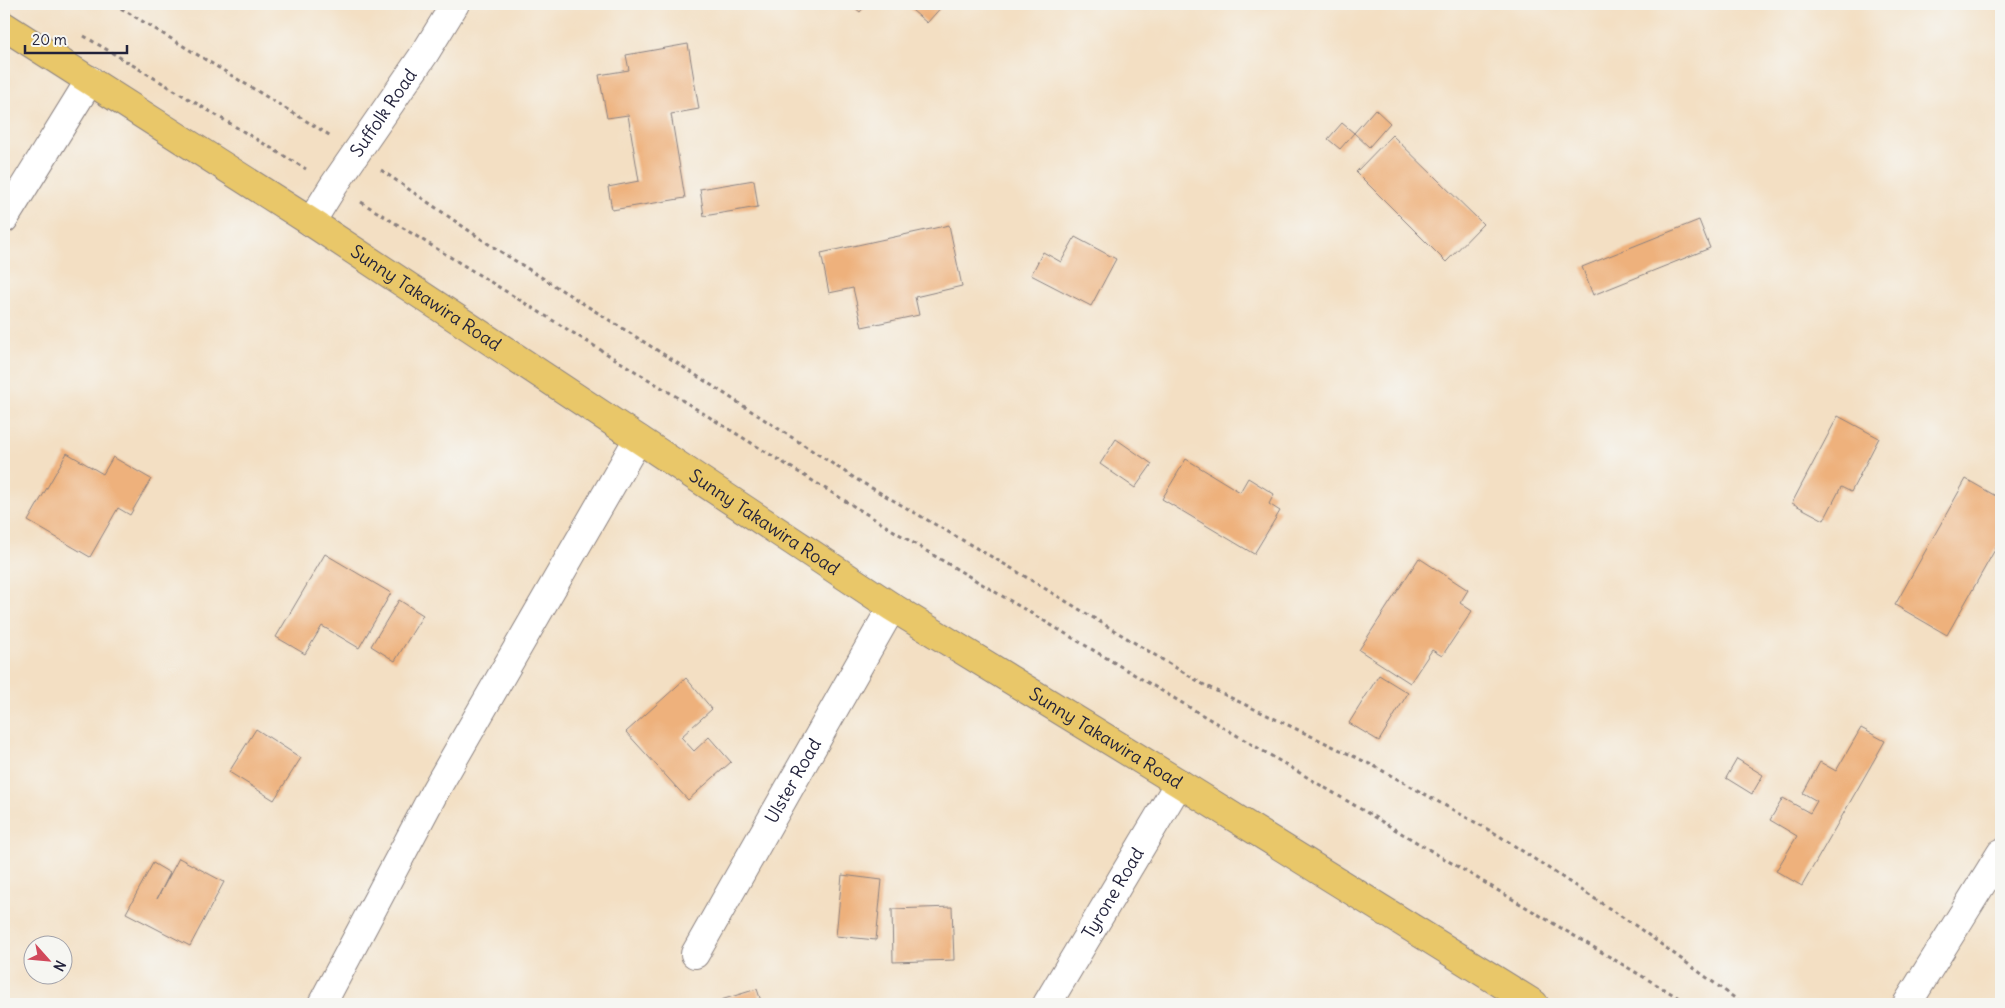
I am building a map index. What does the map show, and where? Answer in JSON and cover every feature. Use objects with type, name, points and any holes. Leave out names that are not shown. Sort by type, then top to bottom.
[{"type":"main road","name":"Sunny Takawira Road","points":[[4,26],[311,222],[892,607],[1534,1004]]},
{"type":"street","name":"Suffolk Road","points":[[311,222],[334,185],[425,53],[455,4]]},
{"type":"street","points":[[4,219],[90,80]]},
{"type":"street","points":[[322,1004],[435,791],[638,439]]},
{"type":"street","name":"Ulster Road","points":[[694,954],[892,607]]},
{"type":"street","name":"Tyrone Road","points":[[1047,1004],[1179,783]]},
{"type":"street","points":[[1907,1004],[2001,853]]},
{"type":"path","points":[[114,4],[268,97],[356,153],[487,243],[856,479],[1011,568],[1206,686],[1374,766],[1498,836],[1636,926],[1743,1004]]},
{"type":"path","points":[[80,34],[334,185],[920,547],[1689,1004]]},
{"type":"building","points":[[850,4],[867,4],[860,12]]},
{"type":"building","points":[[905,4],[944,4],[927,23]]},
{"type":"building","points":[[688,44],[699,109],[671,114],[685,198],[612,210],[608,187],[639,181],[628,115],[607,118],[599,75],[629,70],[626,55]]},
{"type":"building","points":[[1375,109],[1390,123],[1369,147],[1354,133]]},
{"type":"building","points":[[1342,123],[1354,133],[1340,149],[1328,139]]},
{"type":"building","points":[[1392,135],[1483,224],[1446,262],[1356,172]]},
{"type":"building","points":[[754,180],[758,207],[704,216],[700,189]]},
{"type":"building","points":[[1699,220],[1710,248],[1593,295],[1582,267]]},
{"type":"building","points":[[949,225],[962,286],[915,297],[919,315],[862,327],[853,288],[829,293],[821,253]]},
{"type":"building","points":[[1075,237],[1116,259],[1091,306],[1031,275],[1043,252],[1061,262]]},
{"type":"building","points":[[1838,416],[1879,438],[1851,492],[1841,487],[1824,520],[1792,503]]},
{"type":"building","points":[[1116,439],[1152,464],[1135,488],[1100,464]]},
{"type":"building","points":[[67,453],[103,474],[113,457],[151,479],[130,515],[118,508],[90,557],[28,521]]},
{"type":"building","points":[[1186,459],[1240,492],[1248,478],[1274,494],[1269,504],[1280,511],[1254,554],[1162,499]]},
{"type":"building","points":[[1966,479],[2001,499],[2001,539],[1947,635],[1895,605]]},
{"type":"building","points":[[325,554],[391,593],[359,648],[322,626],[305,654],[276,637]]},
{"type":"building","points":[[1419,558],[1468,590],[1460,603],[1472,611],[1442,656],[1432,650],[1410,683],[1359,650]]},
{"type":"building","points":[[399,600],[423,615],[395,661],[371,646]]},
{"type":"building","points":[[1379,675],[1408,693],[1379,741],[1349,723]]},
{"type":"building","points":[[686,678],[712,709],[681,737],[694,751],[709,737],[731,762],[688,800],[626,732]]},
{"type":"building","points":[[1861,728],[1885,741],[1802,886],[1776,871],[1797,836],[1770,820],[1783,798],[1810,813],[1817,801],[1803,793],[1820,762],[1836,771]]},
{"type":"building","points":[[256,729],[301,758],[274,800],[229,772]]},
{"type":"building","points":[[1737,759],[1763,775],[1752,794],[1726,778]]},
{"type":"building","points":[[179,858],[224,882],[190,946],[126,913],[153,863],[170,873],[157,899]]},
{"type":"building","points":[[842,875],[882,880],[876,940],[836,936]]},
{"type":"building","points":[[952,907],[954,960],[893,962],[892,909]]},
{"type":"building","points":[[757,989],[762,1004],[722,1004],[721,1000]]}]
